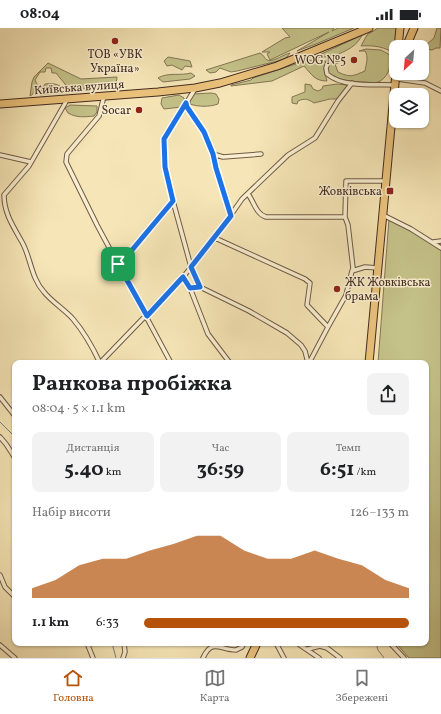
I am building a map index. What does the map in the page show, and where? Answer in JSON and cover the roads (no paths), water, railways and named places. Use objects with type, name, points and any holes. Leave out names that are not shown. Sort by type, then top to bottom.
[{"type":"highway","name":"Київська вулиця","points":[[0,104],[195,88],[236,79],[277,66],[369,28]]},
{"type":"highway","points":[[399,40],[400,28]]},
{"type":"highway","points":[[409,40],[414,28]]},
{"type":"highway","points":[[369,360],[385,181],[397,80]]},
{"type":"highway","points":[[250,658],[256,646]]},
{"type":"street","points":[[330,58],[326,68],[327,74],[336,80],[352,83],[389,78]]},
{"type":"street","points":[[411,80],[425,83],[441,91]]},
{"type":"street","points":[[103,360],[183,277],[215,238],[242,199],[288,155],[308,143],[319,132],[338,101],[352,83]]},
{"type":"street","points":[[195,88],[164,139],[165,167],[173,201],[191,267],[200,287]]},
{"type":"street","points":[[104,96],[98,116],[67,154],[66,162],[169,360]]},
{"type":"street","points":[[68,99],[29,166],[4,195],[6,211],[22,242],[36,282],[44,293],[74,320],[94,349],[99,360]]},
{"type":"street","points":[[186,103],[187,107],[204,132],[213,154],[231,216]]},
{"type":"street","points":[[213,154],[223,157],[261,154]]},
{"type":"street","points":[[0,155],[30,162]]},
{"type":"street","points":[[311,360],[346,294],[353,268],[348,226],[345,217],[346,181],[385,181]]},
{"type":"street","points":[[248,194],[257,212],[261,216],[345,217]]},
{"type":"street","points":[[118,264],[132,250],[173,201]]},
{"type":"street","points":[[383,215],[411,229],[441,248]]},
{"type":"street","points":[[215,238],[306,279],[310,283],[307,305],[328,327]]},
{"type":"street","points":[[433,242],[441,241]]},
{"type":"street","points":[[352,271],[365,268],[378,268]]},
{"type":"street","points":[[183,277],[190,288],[208,334],[228,360]]},
{"type":"street","points":[[190,288],[200,287],[254,314],[287,333],[301,345],[308,360]]},
{"type":"street","points":[[0,396],[12,412]]},
{"type":"street","points":[[0,437],[12,453]]},
{"type":"street","points":[[0,575],[5,587],[12,594]]},
{"type":"street","points":[[0,645],[15,658]]},
{"type":"street","points":[[88,646],[93,658]]},
{"type":"street","points":[[123,658],[125,652],[124,646]]},
{"type":"street","points":[[203,658],[206,651],[211,647],[216,646],[236,650],[242,646]]},
{"type":"street","points":[[278,646],[284,658]]},
{"type":"street","points":[[302,646],[319,658]]},
{"type":"street","points":[[308,650],[320,646],[327,648],[340,658]]},
{"type":"street","points":[[393,646],[404,658]]},
{"type":"waterway","points":[[0,422],[12,434]]},
{"type":"waterway","points":[[113,646],[116,658]]},
{"type":"waterway","points":[[377,646],[384,658]]},
{"type":"place","name":"ТОВ «УВК Україна»","points":[[115,41]]},
{"type":"place","name":"WOG №5","points":[[354,60]]},
{"type":"place","name":"Socar","points":[[139,110]]},
{"type":"place","name":"Жовківська","points":[[390,191]]},
{"type":"place","name":"ЖК Жовківська брама","points":[[337,289]]}]
